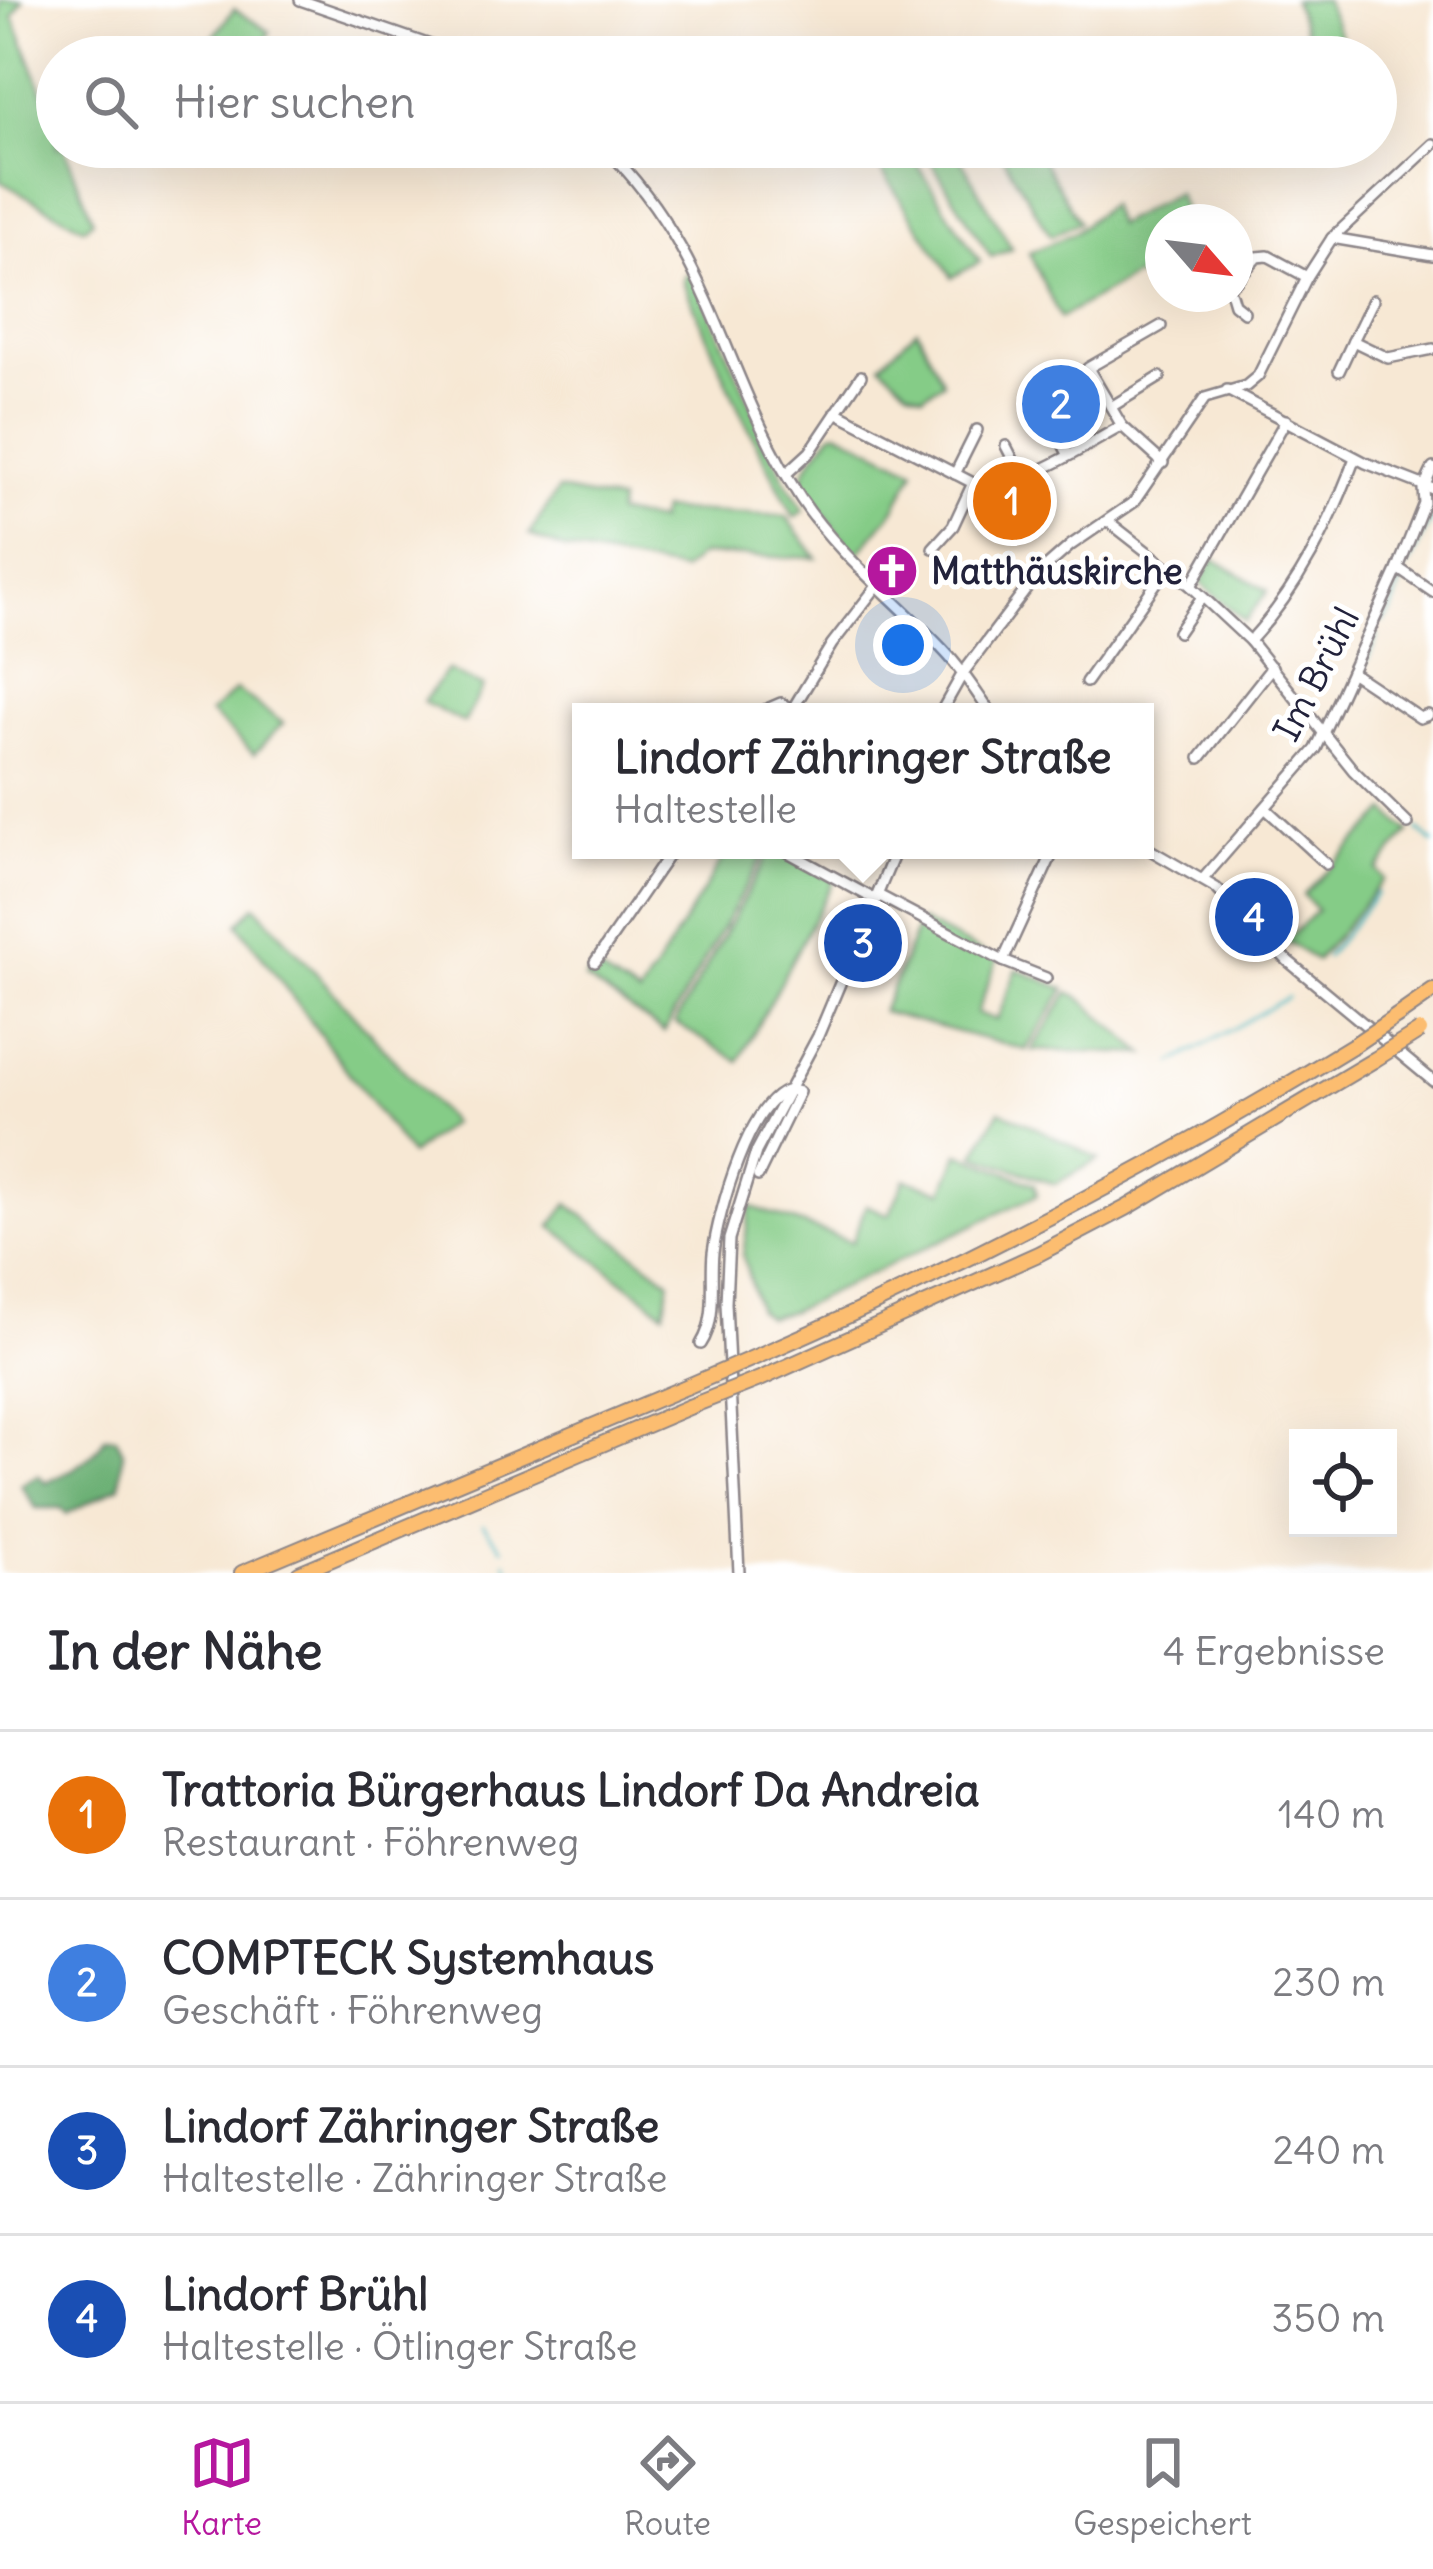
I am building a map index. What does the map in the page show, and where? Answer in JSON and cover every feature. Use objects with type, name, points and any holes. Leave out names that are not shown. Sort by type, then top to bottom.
[{"type":"highway","points":[[242,1573],[895,1295],[1091,1198],[1358,1043],[1433,991]]},
{"type":"highway","points":[[299,1573],[762,1378],[1038,1254],[1126,1208],[1426,1026]]},
{"type":"street","points":[[300,0],[404,36]]},
{"type":"street","points":[[946,703],[1037,575],[1134,502],[1199,404],[1210,394],[1246,386],[1258,376],[1307,277],[1332,238],[1433,144]]},
{"type":"street","points":[[624,168],[675,234],[700,280],[765,433],[813,517],[963,674],[984,703]]},
{"type":"street","points":[[1332,238],[1433,255]]},
{"type":"street","points":[[1253,261],[1268,256],[1307,277]]},
{"type":"street","points":[[1339,371],[1373,300]]},
{"type":"street","points":[[1161,326],[1088,368],[1122,426],[1163,463]]},
{"type":"street","points":[[1353,340],[1388,358],[1433,349]]},
{"type":"street","points":[[786,474],[810,452],[861,376]]},
{"type":"street","points":[[1111,407],[1160,377]]},
{"type":"street","points":[[1227,390],[1355,458],[1428,489]]},
{"type":"street","points":[[836,412],[973,483],[1000,486],[1122,426]]},
{"type":"street","points":[[1050,419],[1068,454]]},
{"type":"street","points":[[1191,586],[1286,420]]},
{"type":"street","points":[[955,474],[977,430]]},
{"type":"street","points":[[1006,446],[1022,477]]},
{"type":"street","points":[[1250,640],[1316,548],[1355,458]]},
{"type":"street","name":"Im Brühl","points":[[1203,879],[1323,735],[1398,568],[1433,468]]},
{"type":"street","points":[[934,548],[953,526],[973,483]]},
{"type":"street","points":[[1109,522],[1250,640],[1323,735],[1408,824]]},
{"type":"street","points":[[1086,682],[1167,568]]},
{"type":"street","points":[[1398,568],[1433,592]]},
{"type":"street","points":[[799,703],[832,644],[877,586]]},
{"type":"street","points":[[1178,632],[1202,596]]},
{"type":"street","points":[[1200,758],[1272,668]]},
{"type":"street","points":[[1351,672],[1420,718],[1428,715]]},
{"type":"street","points":[[1264,808],[1326,864]]},
{"type":"street","points":[[1154,853],[1203,879],[1233,903],[1288,961],[1433,1081]]},
{"type":"street","points":[[595,962],[666,859]]},
{"type":"street","points":[[802,859],[1046,978]]},
{"type":"street","points":[[739,1573],[726,1303],[729,1239],[756,1152],[830,1011],[892,859]]},
{"type":"street","points":[[1004,961],[1050,859]]},
{"type":"street","points":[[701,1344],[710,1327],[714,1248],[734,1173],[769,1102],[790,1090],[799,1092],[758,1176]]},
{"type":"green space","points":[[0,0],[23,0],[13,16],[36,75],[36,168],[72,168],[93,220],[84,228],[0,181]]},
{"type":"green space","points":[[1293,0],[1325,0],[1340,36],[1307,36]]},
{"type":"green space","points":[[234,9],[270,32],[267,36],[214,36]]},
{"type":"green space","points":[[880,168],[920,168],[980,262],[952,277]]},
{"type":"green space","points":[[935,168],[966,168],[1012,249],[991,257]]},
{"type":"green space","points":[[1010,168],[1047,168],[1079,222],[1051,236]]},
{"type":"green space","points":[[1177,193],[1181,204],[1156,204]]},
{"type":"green space","points":[[1109,204],[1116,225],[1145,210],[1145,278],[1135,276],[1060,318],[1029,253],[1074,233]]},
{"type":"green space","points":[[685,275],[693,275],[784,478],[804,511],[794,517],[740,411],[683,282]]},
{"type":"green space","points":[[917,329],[943,382],[923,395],[908,389],[881,364]]},
{"type":"green space","points":[[838,431],[915,470],[894,510],[856,556],[802,485],[813,457]]},
{"type":"green space","points":[[558,490],[619,502],[617,514],[658,521],[661,510],[786,516],[817,558],[701,555],[682,571],[564,549],[529,535]]},
{"type":"green space","points":[[1214,559],[1268,591],[1245,621],[1200,583]]},
{"type":"green space","points":[[447,670],[483,687],[464,723],[423,702]]},
{"type":"green space","points":[[236,690],[283,723],[254,754],[210,713]]},
{"type":"green space","points":[[1387,811],[1409,832],[1377,870],[1384,879],[1316,961],[1290,943],[1282,944],[1317,910],[1303,895]]},
{"type":"green space","points":[[723,859],[761,859],[664,1032],[585,979],[593,968],[639,996]]},
{"type":"green space","points":[[766,859],[796,859],[834,880],[739,1061],[675,1023]]},
{"type":"green space","points":[[255,905],[451,1123],[410,1155],[238,924]]},
{"type":"green space","points":[[920,921],[997,960],[977,1013],[997,1020],[1017,969],[1065,989],[1026,1050],[882,1012]]},
{"type":"green space","points":[[1069,992],[1079,997],[1145,1054],[1032,1050]]},
{"type":"green space","points":[[1000,1110],[1099,1159],[1055,1184],[975,1155]]},
{"type":"green space","points":[[959,1153],[1035,1184],[1037,1195],[792,1311],[767,1317],[758,1310],[743,1256],[750,1206],[852,1242],[866,1205],[889,1215],[905,1179],[943,1191]]},
{"type":"green space","points":[[568,1204],[670,1281],[664,1312],[551,1226]]},
{"type":"green space","points":[[105,1437],[116,1437],[123,1451],[120,1486],[66,1514],[61,1508],[36,1508],[21,1485],[38,1475],[46,1483],[72,1470]]},
{"type":"waterway","points":[[1407,568],[1433,516]]},
{"type":"waterway","points":[[1382,622],[1391,612],[1402,579]]},
{"type":"waterway","points":[[1361,673],[1378,635]]},
{"type":"waterway","points":[[1336,742],[1333,737],[1357,685]]},
{"type":"waterway","points":[[1345,752],[1359,767]]},
{"type":"waterway","points":[[1417,829],[1433,843]]},
{"type":"waterway","points":[[1326,957],[1377,893]]},
{"type":"waterway","points":[[1173,1063],[1288,997]]},
{"type":"waterway","points":[[483,1525],[503,1549]]},
{"type":"waterway","points":[[506,1561],[510,1573]]},
{"type":"place","name":"COMPTECK Systemhaus","points":[[1061,404]]},
{"type":"place","name":"Trattoria Bürgerhaus Lindorf Da Andreia","points":[[1012,501]]},
{"type":"place","name":"Matthäuskirche","points":[[892,571]]},
{"type":"place","name":"Lindorf Brühl","points":[[1254,917]]},
{"type":"place","name":"Lindorf Zähringer Straße","points":[[863,943]]}]
